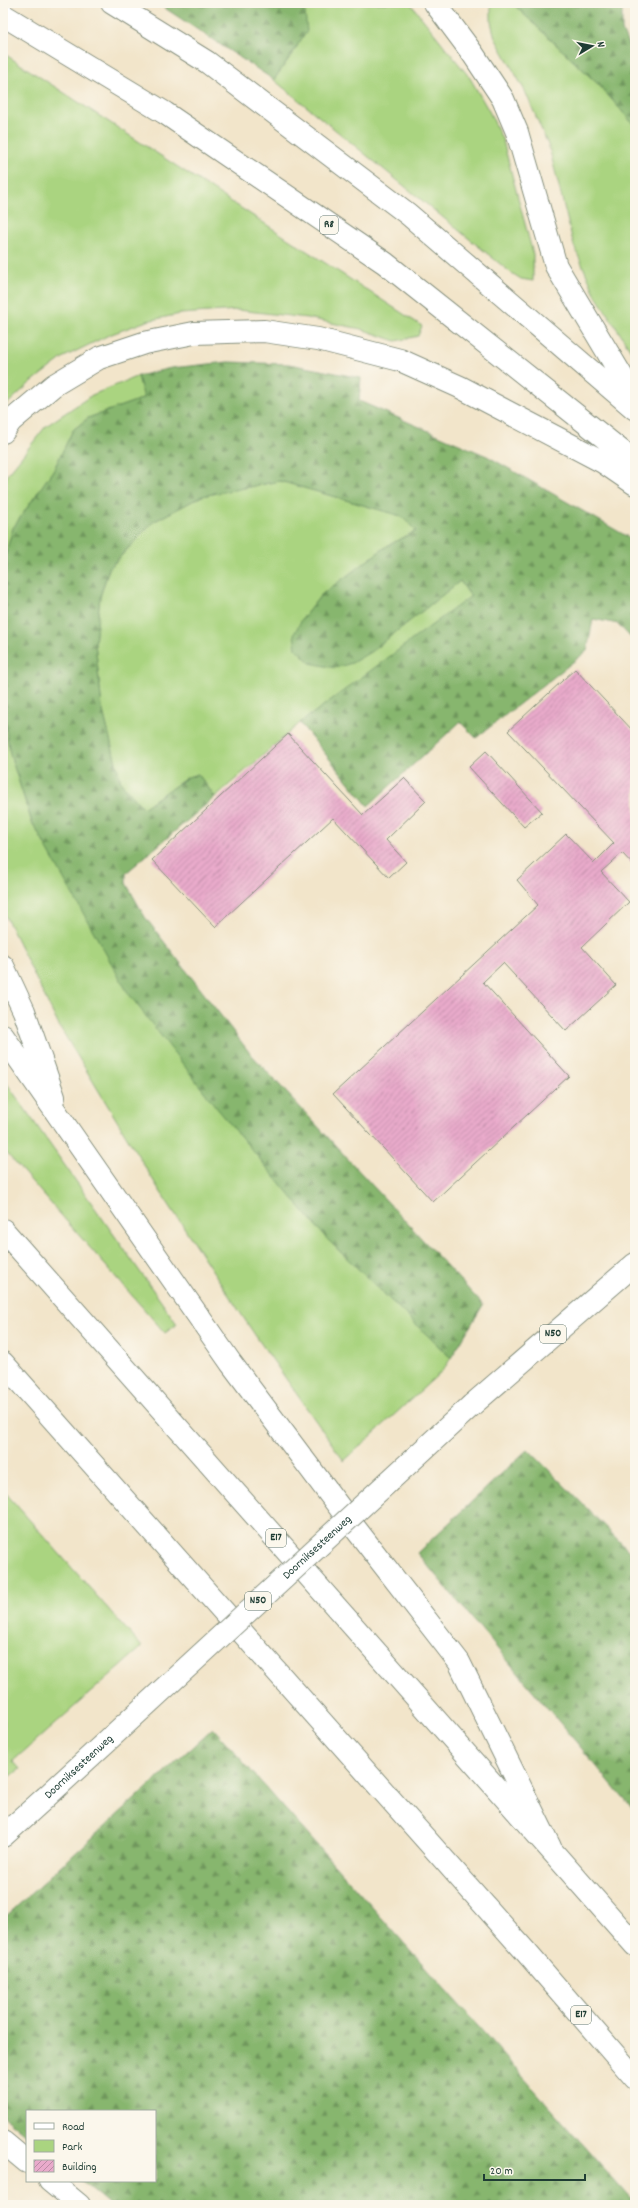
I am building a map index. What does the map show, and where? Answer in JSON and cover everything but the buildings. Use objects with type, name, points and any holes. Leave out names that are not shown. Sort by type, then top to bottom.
[{"type":"main road","points":[[112,3],[207,62],[408,214],[635,409]]},
{"type":"main road","points":[[435,3],[473,54],[503,99],[517,132],[556,266],[635,398]]},
{"type":"main road","name":"R8","points":[[3,15],[165,113],[385,263],[635,462]]},
{"type":"main road","points":[[3,432],[11,420],[54,385],[99,358],[144,343],[194,333],[264,331],[318,339],[400,360],[460,387],[603,462],[635,484]]},
{"type":"main road","points":[[3,966],[24,1011],[65,1126]]},
{"type":"main road","points":[[3,1036],[231,1363],[355,1528],[459,1662],[550,1847]]},
{"type":"main road","name":"E17","points":[[3,1230],[550,1847],[635,1945]]},
{"type":"main road","name":"Doorniksesteenweg","points":[[3,1836],[472,1404],[635,1264]]},
{"type":"main road","name":"E17","points":[[3,1363],[526,1952],[635,2078]]},
{"type":"main road","points":[[3,1387],[34,1398]]},
{"type":"main road","points":[[3,2142],[26,2161]]},
{"type":"main road","points":[[51,2182],[79,2205]]},
{"type":"green space","points":[[157,3],[296,3],[305,12],[307,31],[274,80]]},
{"type":"green space","points":[[296,3],[410,3],[470,78],[490,113],[503,141],[533,254],[533,281],[521,279],[510,272],[274,80],[297,47],[305,12]]},
{"type":"green space","points":[[491,3],[512,3],[599,85],[635,126],[635,357],[596,296],[574,246],[549,147],[525,91],[495,38],[491,22]]},
{"type":"green space","points":[[512,3],[622,3],[622,30],[635,61],[635,126],[599,85]]},
{"type":"green space","points":[[3,53],[422,326],[418,336],[396,341],[361,329],[307,318],[238,310],[180,314],[147,321],[109,335],[64,357],[30,383],[3,408]]},
{"type":"green space","points":[[228,362],[289,364],[361,378],[359,401],[487,456],[635,541],[635,642],[618,624],[593,619],[587,651],[476,738],[460,722],[368,806],[300,723],[471,596],[460,581],[372,651],[352,663],[335,668],[310,663],[296,649],[294,634],[302,619],[321,595],[387,546],[416,531],[401,516],[280,481],[202,496],[153,522],[109,568],[100,597],[95,643],[102,707],[121,783],[143,808],[188,777],[198,774],[215,797],[126,873],[126,883],[145,917],[249,1052],[483,1305],[451,1358],[326,1238],[216,1107],[128,993],[32,822],[10,754],[3,710],[3,563],[13,528],[54,469],[73,430],[88,418],[144,398],[138,376],[171,368]]},
{"type":"green space","points":[[138,376],[144,398],[88,418],[73,430],[54,469],[13,528],[3,563],[3,480],[46,426],[92,395]]},
{"type":"green space","points":[[280,481],[401,516],[416,531],[387,546],[321,595],[302,619],[372,651],[460,581],[471,597],[300,723],[215,797],[198,774],[188,777],[143,808],[121,783],[102,707],[95,643],[100,597],[109,569],[153,522],[202,496]]},
{"type":"green space","points":[[3,710],[10,754],[32,823],[326,1238],[451,1358],[443,1370],[344,1461],[255,1335],[158,1188],[58,1024],[6,917],[3,909]]},
{"type":"green space","points":[[3,1078],[177,1324],[165,1333],[3,1149]]},
{"type":"green space","points":[[528,1449],[635,1557],[635,1812],[417,1553]]},
{"type":"green space","points":[[3,1490],[142,1647],[13,1761],[20,1769],[3,1782]]},
{"type":"green space","points":[[213,1728],[635,2203],[635,2205],[110,2205],[82,2182],[156,2182],[156,2110],[26,2110],[26,2135],[3,2116],[3,1919]]}]
